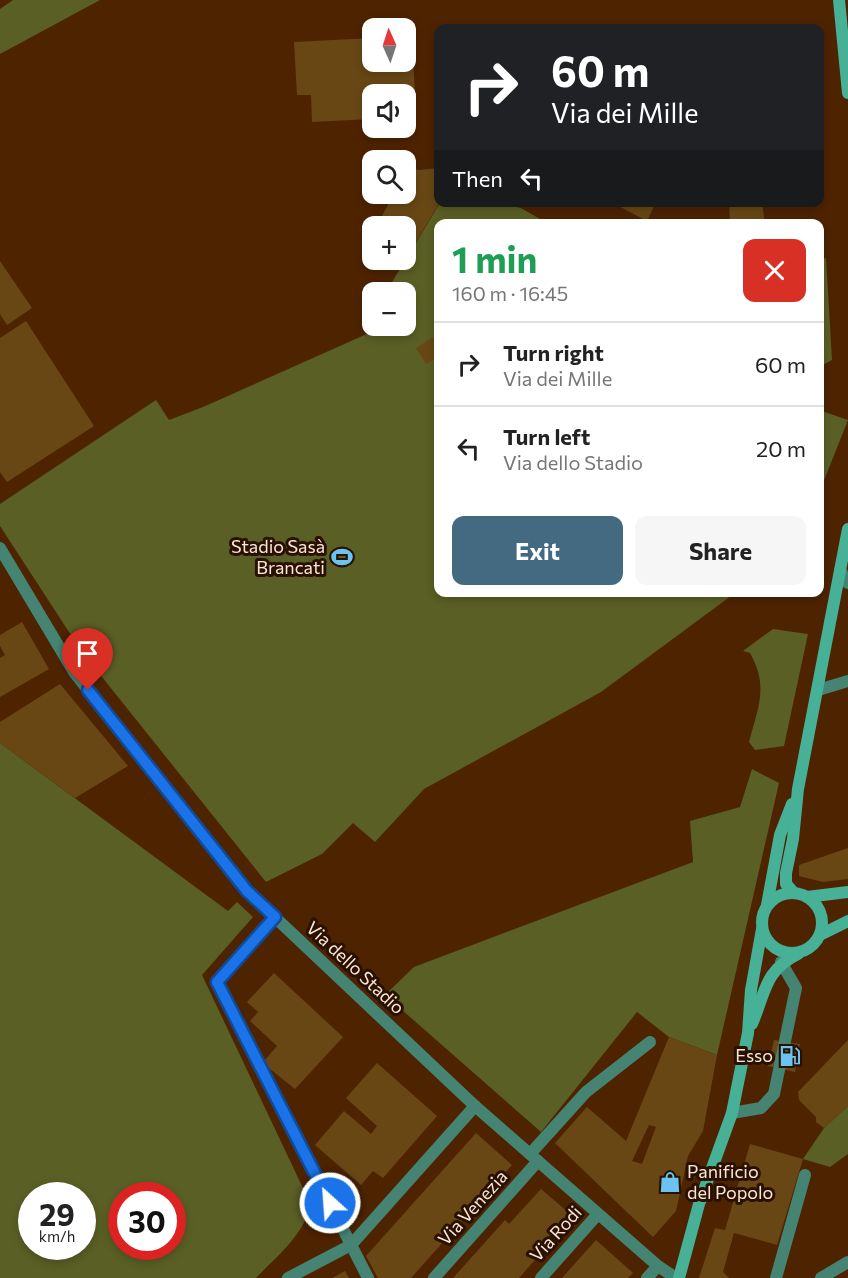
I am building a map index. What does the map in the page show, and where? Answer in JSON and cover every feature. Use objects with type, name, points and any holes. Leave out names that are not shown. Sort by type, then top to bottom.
[{"type":"street","points":[[839,0],[848,93]]},
{"type":"street","points":[[794,893],[786,884],[786,873],[793,838],[798,789],[848,529]]},
{"type":"street","name":"Via dello Stadio","points":[[0,548],[74,672],[247,891],[475,1106],[658,1266],[677,1278]]},
{"type":"street","points":[[840,570],[848,583]]},
{"type":"street","points":[[818,690],[848,681]]},
{"type":"street","points":[[677,1278],[699,1204],[732,1113],[748,1033],[751,990],[762,930],[762,917],[767,905],[780,835],[798,789]]},
{"type":"street","points":[[767,905],[774,898],[794,893],[807,897],[848,892]]},
{"type":"street","points":[[748,1033],[771,973],[781,962],[813,945],[820,934],[820,913],[807,897]]},
{"type":"street","points":[[275,917],[217,982],[368,1278]]},
{"type":"street","points":[[820,934],[848,921]]},
{"type":"street","points":[[762,930],[767,941],[776,950],[789,953],[801,952]]},
{"type":"street","points":[[732,1113],[761,1108],[774,1094],[796,988],[781,962]]},
{"type":"street","name":"Via Venezia","points":[[434,1278],[586,1092],[650,1042]]},
{"type":"street","points":[[288,1278],[351,1245],[475,1106]]},
{"type":"street","points":[[776,1278],[805,1175]]},
{"type":"street","name":"Via Rodi","points":[[541,1278],[598,1214]]},
{"type":"street","points":[[821,1278],[848,1262]]},
{"type":"street","points":[[647,1278],[658,1266]]},
{"type":"green space","points":[[13,0],[100,0],[0,54],[0,9]]},
{"type":"green space","points":[[438,207],[521,208],[540,219],[434,219],[434,597],[730,597],[601,692],[424,789],[375,842],[353,823],[322,854],[266,882],[82,652],[0,526],[0,504],[156,400],[169,420],[362,336],[416,336],[416,282],[392,282],[399,270],[416,270],[416,243]]},
{"type":"green space","points":[[826,258],[832,360],[824,364],[824,259]]},
{"type":"green space","points":[[824,412],[848,420],[824,480]]},
{"type":"green space","points":[[773,629],[808,634],[784,746],[755,750],[749,742],[760,697],[759,676],[750,653],[743,651]]},
{"type":"green space","points":[[0,743],[228,911],[237,902],[253,917],[202,975],[311,1205],[296,1236],[256,1278],[0,1278]]},
{"type":"green space","points":[[752,769],[779,783],[717,1055],[669,1037],[637,1012],[541,1132],[385,995],[414,967],[693,862],[690,821],[740,807]]},
{"type":"green space","points":[[848,1106],[848,1154],[830,1167],[803,1159],[824,1128]]},
{"type":"building","points":[[362,39],[362,72],[414,72],[414,84],[362,84],[362,120],[312,122],[311,95],[297,95],[294,42]]},
{"type":"building","points":[[434,168],[434,207],[437,207],[416,242],[416,216],[382,216],[389,204],[416,204],[416,169]]},
{"type":"building","points":[[620,207],[654,207],[648,219],[643,219]]},
{"type":"building","points":[[729,207],[763,207],[764,219],[730,219]]},
{"type":"building","points":[[0,261],[32,308],[7,325],[0,314]]},
{"type":"building","points":[[26,321],[94,426],[7,482],[0,472],[0,338]]},
{"type":"building","points":[[434,337],[434,359],[426,364],[416,348]]},
{"type":"building","points":[[22,622],[49,669],[0,697],[0,658],[5,655],[0,646],[0,635]]},
{"type":"building","points":[[60,684],[128,766],[75,798],[0,743],[0,722]]},
{"type":"building","points":[[848,848],[848,879],[823,882],[799,876],[799,865]]},
{"type":"building","points":[[274,973],[343,1037],[295,1089],[270,1069],[265,1060],[277,1046],[250,1021],[258,1012],[247,1002]]},
{"type":"building","points":[[669,1037],[717,1055],[703,1131],[688,1156],[676,1211],[653,1237],[555,1143],[587,1107],[626,1141]],"holes":[[[649,1125],[656,1127],[642,1164],[632,1161]]]},
{"type":"building","points":[[774,1040],[800,1044],[795,1072],[768,1066]]},
{"type":"building","points":[[848,1040],[848,1106],[824,1128],[816,1122],[816,1117],[799,1100],[798,1092]]},
{"type":"building","points":[[377,1063],[437,1116],[383,1178],[373,1171],[361,1185],[315,1145],[344,1111],[371,1134],[377,1126],[346,1098]]},
{"type":"building","points":[[476,1133],[512,1165],[411,1278],[378,1278],[366,1256]]},
{"type":"building","points":[[750,1144],[803,1159],[777,1245],[734,1233],[723,1272],[729,1278],[699,1278],[715,1228],[725,1230]]},
{"type":"building","points":[[541,1189],[569,1213],[538,1249],[542,1252],[519,1278],[453,1278],[505,1220],[509,1224]]},
{"type":"building","points":[[596,1240],[633,1273],[628,1278],[562,1278]]},
{"type":"building","points":[[345,1271],[349,1278],[332,1278]]},
{"type":"place","name":"Stadio Sasà Brancati","points":[[342,557]]},
{"type":"place","name":"Esso","points":[[790,1056]]},
{"type":"place","name":"Panificio del Popolo","points":[[670,1182]]},
{"type":"route","points":[[88,690],[247,891],[275,917],[217,982],[330,1203]]}]
